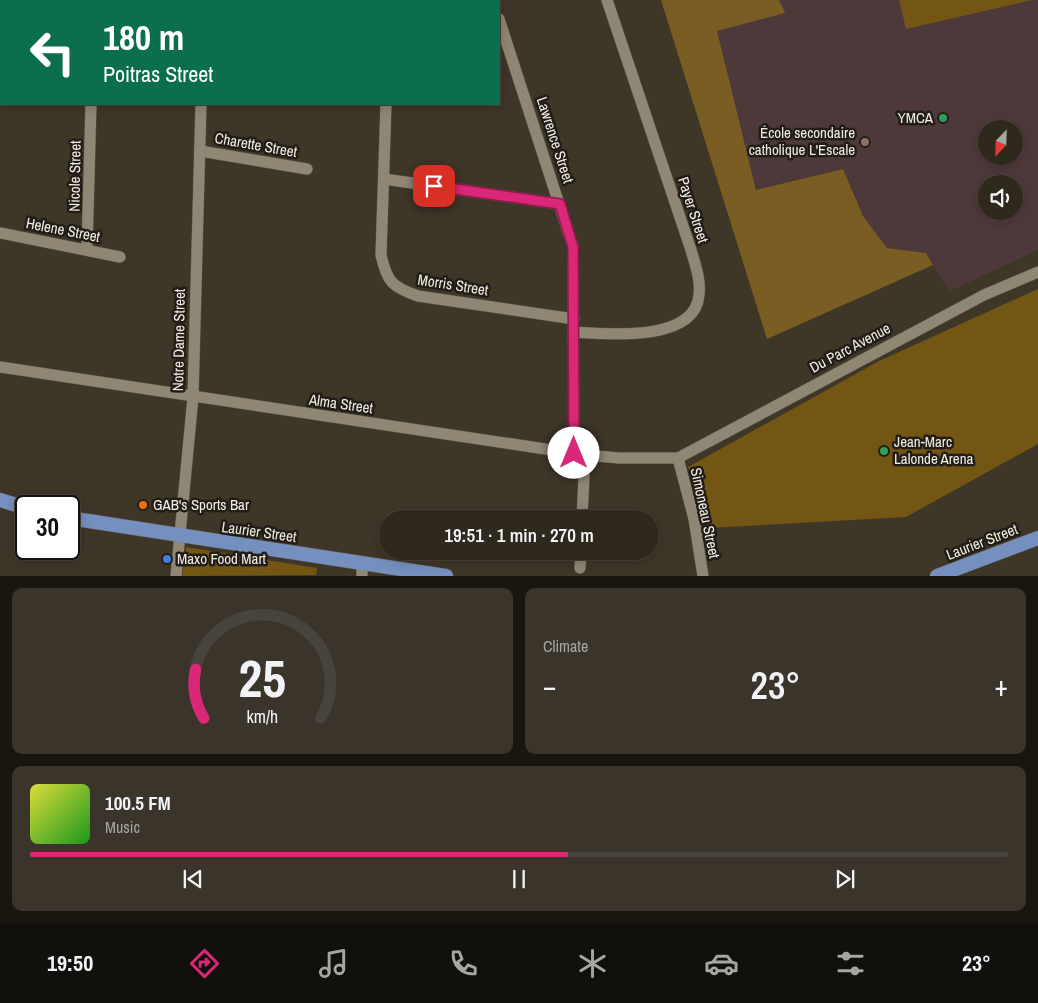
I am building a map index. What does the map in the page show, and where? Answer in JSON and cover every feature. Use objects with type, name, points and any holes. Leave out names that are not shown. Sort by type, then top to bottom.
[{"type":"main road","points":[[0,500],[15,505]]},
{"type":"main road","name":"Laurier Street","points":[[80,520],[362,569],[446,576]]},
{"type":"main road","name":"Laurier Street","points":[[937,576],[1038,538]]},
{"type":"street","name":"Payer Street","points":[[574,332],[612,334],[653,332],[674,326],[691,314],[700,297],[698,275],[691,250],[607,0]]},
{"type":"street","name":"Lawrence Street","points":[[500,21],[573,247],[574,332],[582,510]]},
{"type":"street","name":"Nicole Street","points":[[88,249],[91,105]]},
{"type":"street","name":"Notre Dame Street","points":[[176,576],[193,397],[201,105]]},
{"type":"street","name":"Morris Street","points":[[386,105],[382,255],[386,277],[398,289],[418,296],[574,318]]},
{"type":"street","name":"Charette Street","points":[[200,151],[307,169]]},
{"type":"street","points":[[384,179],[560,204]]},
{"type":"street","name":"Helene Street","points":[[0,233],[88,249],[120,257]]},
{"type":"street","name":"Du Parc Avenue","points":[[678,458],[984,295],[1038,272]]},
{"type":"street","name":"Alma Street","points":[[0,367],[579,454],[619,458],[678,458]]},
{"type":"street","name":"Simoneau Street","points":[[678,458],[694,519],[703,576]]},
{"type":"street","points":[[580,560],[580,568]]},
{"type":"shaded area","points":[[661,0],[779,0],[785,13],[717,31],[756,190],[843,169],[863,216],[887,248],[926,253],[933,265],[767,339]]},
{"type":"shaded area","name":"École secondaire catholique L'Escale","points":[[737,0],[1038,0],[1038,250],[950,291],[926,253],[887,248],[863,216],[843,169],[756,190],[710,14]]},
{"type":"shaded area","points":[[899,0],[1032,0],[906,29]]},
{"type":"shaded area","points":[[1038,289],[1038,444],[906,517],[709,528],[688,467],[879,361]]},
{"type":"shaded area","points":[[186,547],[317,568],[316,575],[182,576]]},
{"type":"place","name":"YMCA","points":[[943,118]]},
{"type":"place","name":"École secondaire catholique L'Escale","points":[[865,142]]},
{"type":"place","name":"Jean-Marc Lalonde Arena","points":[[884,451]]},
{"type":"place","name":"GAB's Sports Bar","points":[[143,505]]},
{"type":"place","name":"Maxo Food Mart","points":[[167,559]]},
{"type":"route","points":[[434,186],[560,204],[573,247],[574,453]]}]
